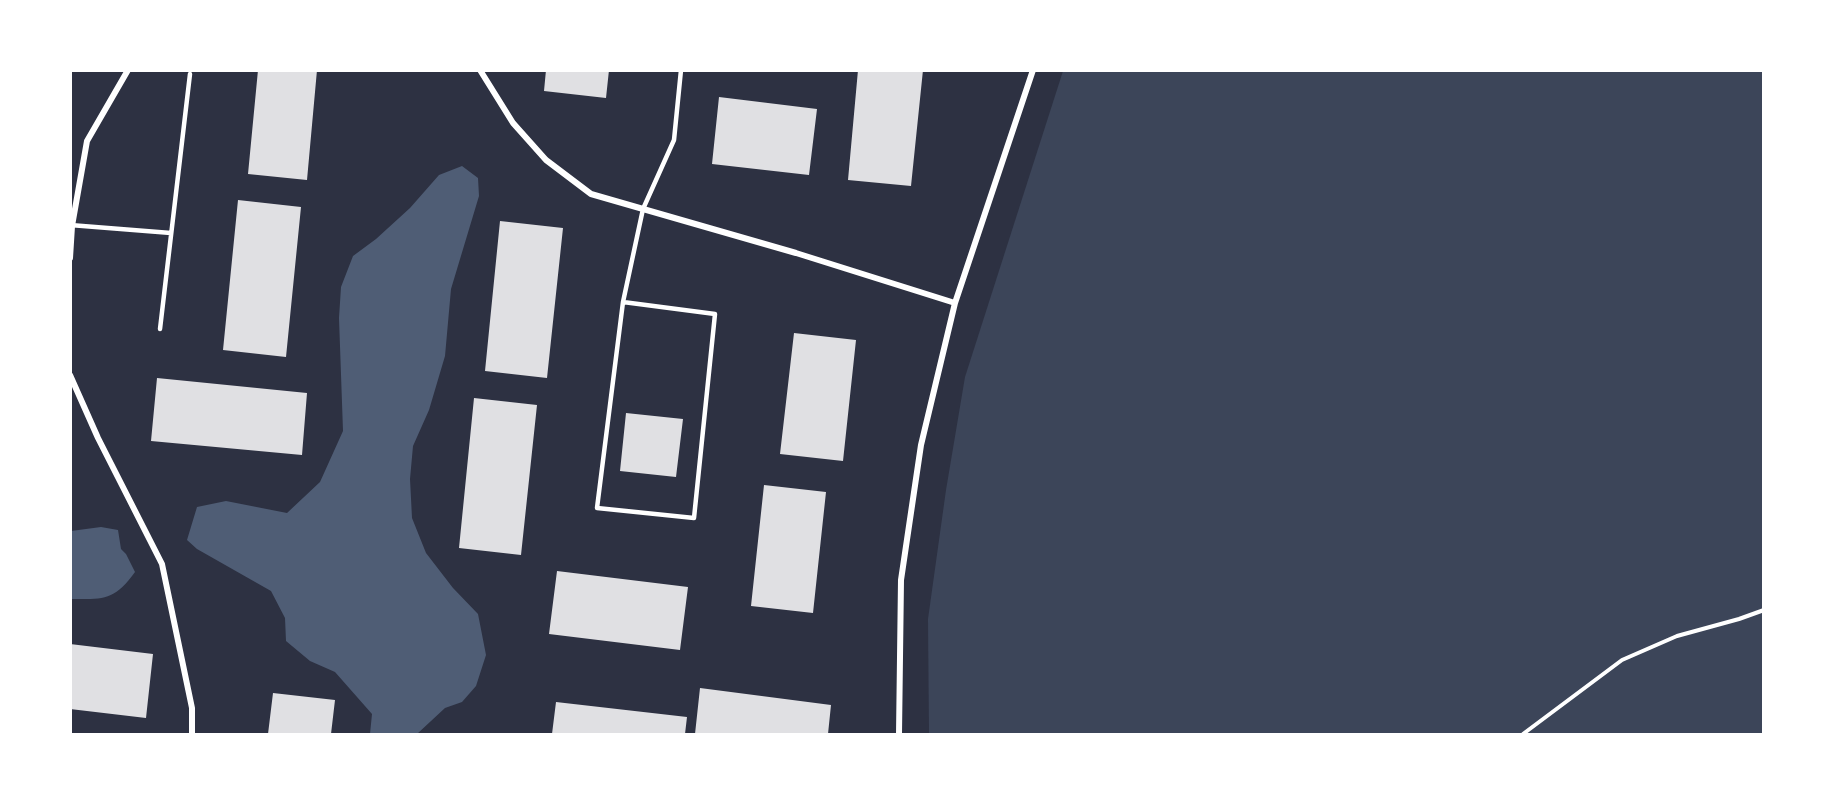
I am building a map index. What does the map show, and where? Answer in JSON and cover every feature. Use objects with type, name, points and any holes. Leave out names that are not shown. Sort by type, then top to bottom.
[{"type":"street","points":[[70,258],[71,226],[87,141],[128,70]]},
{"type":"street","points":[[480,70],[513,123],[546,160],[591,194],[796,253],[955,303]]},
{"type":"street","points":[[899,735],[901,580],[921,445],[955,303],[1033,70]]},
{"type":"street","points":[[70,375],[98,438],[162,564],[192,708],[192,735]]},
{"type":"lane","points":[[623,302],[715,314],[694,518],[597,508],[623,302],[643,209],[674,140],[681,70]]},
{"type":"lane","points":[[160,329],[190,74]]},
{"type":"lane","points":[[71,226],[171,234]]},
{"type":"path","points":[[1523,735],[1622,660],[1677,636],[1764,610]]},
{"type":"shaded area","points":[[1063,71],[1763,71],[1763,734],[929,734],[928,619],[965,377]]},
{"type":"shaded area","points":[[462,166],[478,178],[479,196],[451,289],[445,356],[429,410],[413,446],[410,479],[412,518],[426,553],[453,588],[478,614],[486,655],[476,686],[462,702],[445,708],[417,734],[370,734],[372,714],[335,672],[310,661],[286,641],[285,618],[271,591],[197,549],[187,540],[197,507],[226,501],[287,513],[320,482],[343,431],[339,318],[341,287],[353,256],[376,239],[410,208],[439,175]]},
{"type":"shaded area","points":[[101,527],[118,530],[121,549],[135,572],[121,588],[108,596],[71,599],[71,531]]},
{"type":"building","points":[[258,70],[317,70],[307,180],[248,174]]},
{"type":"building","points":[[546,70],[609,70],[606,98],[544,91]]},
{"type":"building","points":[[858,70],[923,70],[911,186],[848,180]]},
{"type":"building","points":[[719,97],[817,109],[809,175],[712,164]]},
{"type":"building","points":[[238,200],[301,207],[286,357],[223,350]]},
{"type":"building","points":[[500,221],[563,228],[547,378],[485,371]]},
{"type":"building","points":[[794,333],[856,340],[843,461],[780,454]]},
{"type":"building","points":[[157,378],[307,393],[302,455],[151,441]]},
{"type":"building","points":[[474,398],[537,405],[521,555],[459,548]]},
{"type":"building","points":[[626,413],[683,419],[676,477],[620,471]]},
{"type":"building","points":[[764,485],[826,492],[813,613],[751,606]]},
{"type":"building","points":[[557,571],[688,587],[680,650],[549,634]]},
{"type":"building","points":[[70,644],[153,654],[146,718],[70,709]]},
{"type":"building","points":[[700,688],[831,705],[828,734],[695,734]]},
{"type":"building","points":[[273,693],[335,700],[331,734],[268,734]]},
{"type":"building","points":[[556,702],[687,717],[685,734],[552,734]]}]
